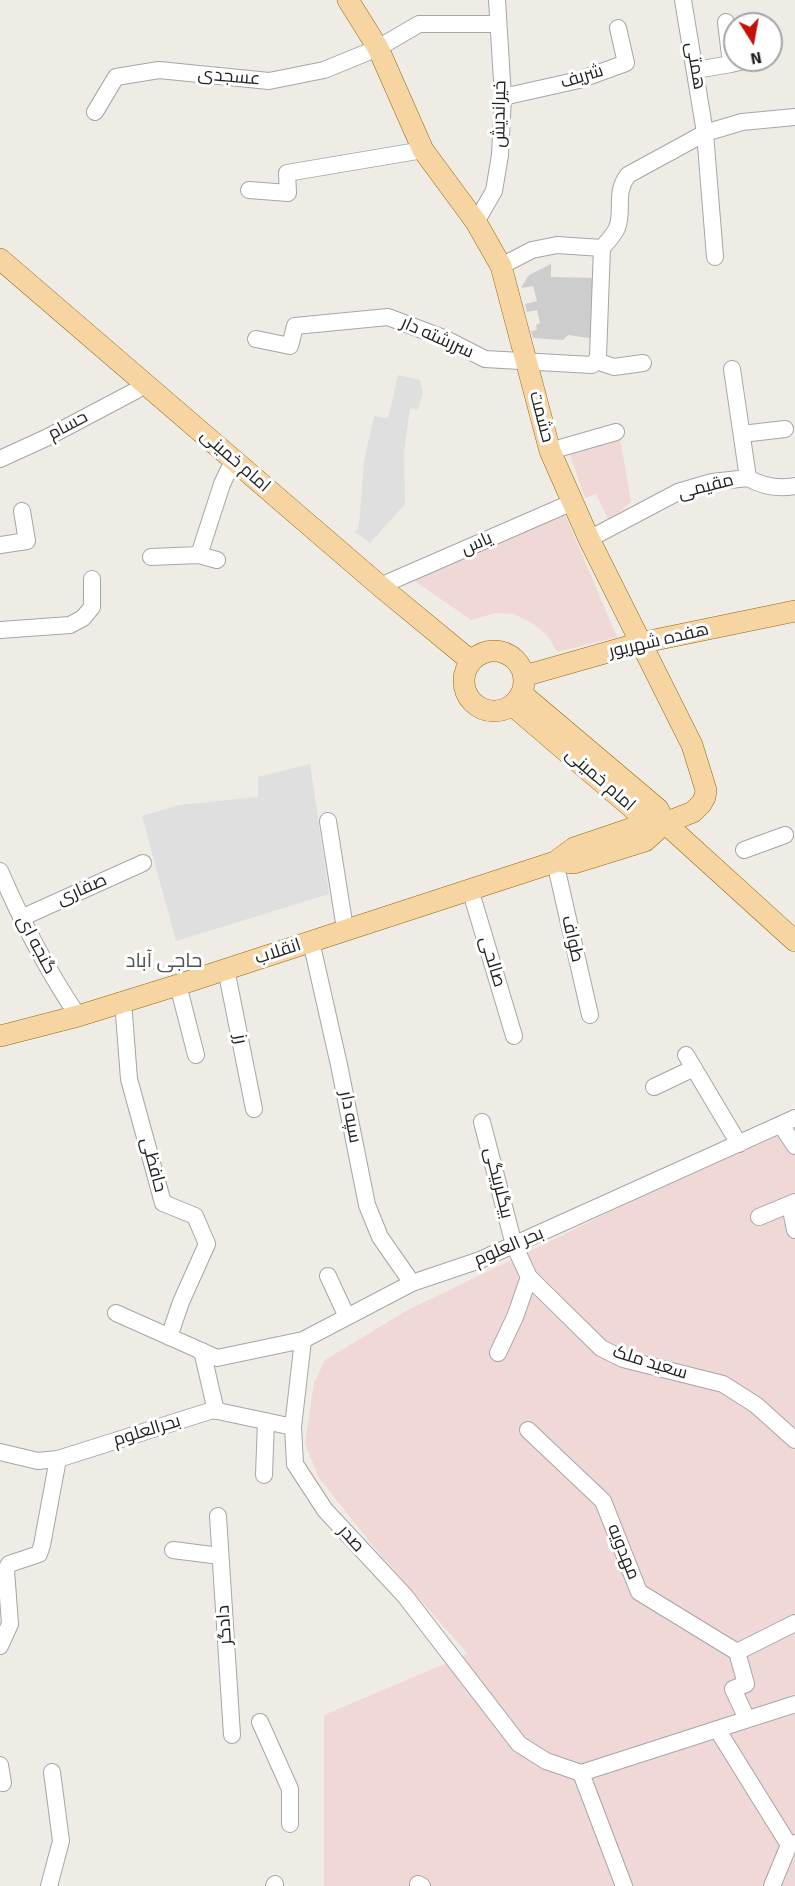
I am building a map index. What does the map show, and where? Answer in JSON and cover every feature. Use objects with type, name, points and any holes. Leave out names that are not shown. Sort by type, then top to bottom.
[{"type":"main road","name":"حشمت","points":[[348,0],[378,48],[423,150],[476,222],[501,266],[550,452],[589,539],[692,745],[706,790],[705,797],[693,812],[665,823]]},
{"type":"main road","name":"امام خمینی","points":[[0,259],[141,387],[233,461],[471,662]]},
{"type":"main road","points":[[619,649],[629,641],[631,633],[627,616]]},
{"type":"main road","name":"هفده شهریور","points":[[519,692],[640,642],[794,616]]},
{"type":"main road","points":[[488,651],[498,651],[507,653],[521,667],[519,692],[504,710],[484,709],[469,698],[464,679],[471,662],[478,655],[488,651]]},
{"type":"main road","name":"امام خمینی","points":[[519,692],[645,819],[665,823],[793,936]]},
{"type":"main road","name":"انقلاب","points":[[0,1036],[78,1016],[178,985],[555,862],[574,863],[645,841],[665,823]]},
{"type":"street","name":"خیراندیش","points":[[476,222],[494,191],[500,155],[503,97],[498,0]]},
{"type":"street","name":"همتی","points":[[683,0],[705,133],[715,257]]},
{"type":"street","name":"عسجدی","points":[[95,112],[116,77],[159,70],[269,81],[324,70],[378,48],[419,24],[498,24]]},
{"type":"street","name":"شریف","points":[[503,97],[579,80],[626,63],[618,28]]},
{"type":"street","points":[[696,70],[723,65]]},
{"type":"street","points":[[526,362],[592,365],[596,361],[602,248],[617,227],[621,189],[628,175],[705,133],[742,122],[795,117]]},
{"type":"street","points":[[249,190],[288,193],[287,173],[423,150]]},
{"type":"street","points":[[501,266],[532,250],[557,245],[602,248]]},
{"type":"street","name":"سررشته دار","points":[[256,339],[290,346],[295,326],[388,317],[446,339],[485,359],[526,362]]},
{"type":"street","points":[[596,361],[614,367],[643,363]]},
{"type":"street","points":[[732,369],[748,478]]},
{"type":"street","name":"حسام","points":[[0,459],[48,437],[141,387]]},
{"type":"street","points":[[742,434],[785,429]]},
{"type":"street","points":[[550,452],[616,432]]},
{"type":"street","points":[[199,555],[222,484],[233,461]]},
{"type":"street","name":"مقیمی","points":[[589,539],[678,492],[712,482],[748,478],[756,483],[774,487],[795,486]]},
{"type":"street","name":"یاس","points":[[380,586],[573,502]]},
{"type":"street","points":[[0,545],[27,541],[22,511]]},
{"type":"street","points":[[152,557],[199,555],[217,560]]},
{"type":"street","points":[[0,630],[70,625],[83,618],[92,607],[92,579]]},
{"type":"street","points":[[328,821],[345,929]]},
{"type":"street","points":[[744,850],[785,835]]},
{"type":"street","name":"صفاری","points":[[21,918],[143,862]]},
{"type":"street","name":"طواف","points":[[555,862],[590,1015]]},
{"type":"street","name":"گنجه ای","points":[[0,871],[6,900],[21,918],[45,965],[78,1016]]},
{"type":"street","name":"صالحی","points":[[470,889],[514,1036]]},
{"type":"street","name":"سپه دار","points":[[311,941],[367,1205],[380,1237],[412,1283]]},
{"type":"street","name":"رز","points":[[226,969],[254,1109]]},
{"type":"street","points":[[178,985],[196,1055]]},
{"type":"street","name":"حافظی","points":[[123,1001],[129,1079],[163,1203],[195,1216],[207,1244],[181,1302],[170,1337]]},
{"type":"street","points":[[654,1087],[690,1062],[739,1144]]},
{"type":"street","name":"بیگلربیگی","points":[[482,1122],[514,1245]]},
{"type":"street","points":[[788,1122],[795,1146]]},
{"type":"street","name":"بحر العلوم","points":[[303,1340],[412,1283],[480,1260],[788,1122]]},
{"type":"street","points":[[759,1217],[792,1204],[795,1230]]},
{"type":"street","name":"سعید ملک","points":[[514,1245],[529,1277],[601,1348],[622,1359],[723,1384],[756,1405],[795,1440]]},
{"type":"street","points":[[327,1276],[347,1317]]},
{"type":"street","points":[[498,1353],[515,1317],[529,1277]]},
{"type":"street","points":[[116,1313],[217,1358],[303,1340],[293,1427]]},
{"type":"street","points":[[202,1351],[216,1411]]},
{"type":"street","name":"بحرالعلوم","points":[[0,1452],[38,1461],[58,1459],[213,1410],[293,1427]]},
{"type":"street","points":[[264,1475],[266,1421]]},
{"type":"street","name":"صدر","points":[[293,1427],[295,1464],[325,1510],[405,1596],[519,1744],[546,1761],[581,1773]]},
{"type":"street","name":"مهدویه","points":[[528,1430],[603,1501],[639,1592],[736,1652]]},
{"type":"street","points":[[0,1646],[10,1624],[6,1570],[9,1564],[39,1554],[58,1459]]},
{"type":"street","name":"دادگر","points":[[218,1516],[232,1735]]},
{"type":"street","points":[[173,1550],[220,1556]]},
{"type":"street","points":[[747,1719],[734,1689],[746,1684],[736,1652],[795,1623]]},
{"type":"street","points":[[624,1886],[581,1773],[747,1719],[794,1708]]},
{"type":"street","points":[[260,1722],[290,1789],[290,1824]]},
{"type":"street","points":[[717,1729],[792,1844],[772,1886]]},
{"type":"street","points":[[0,1765],[3,1782]]},
{"type":"street","points":[[50,1886],[61,1841],[52,1772]]},
{"type":"shaded area","points":[[551,264],[551,277],[598,278],[596,339],[568,335],[563,340],[533,338],[531,331],[537,330],[536,325],[540,323],[537,310],[527,312],[525,304],[537,301],[533,286],[521,288],[529,275]]},
{"type":"shaded area","points":[[398,375],[420,380],[423,393],[418,410],[410,408],[404,452],[405,504],[370,543],[355,532],[359,526],[364,461],[374,416],[388,418]]},
{"type":"shaded area","points":[[620,438],[631,502],[609,521],[596,494],[585,498],[570,455],[575,449]]},
{"type":"shaded area","points":[[563,510],[617,637],[557,652],[547,635],[535,625],[514,614],[495,613],[471,620],[409,577]]},
{"type":"shaded area","points":[[310,764],[329,894],[176,941],[142,816],[179,805],[258,797],[258,777]]},
{"type":"shaded area","points":[[795,1122],[795,1886],[324,1886],[324,1715],[468,1654],[373,1546],[319,1478],[305,1444],[314,1383],[325,1360],[406,1311]]},
{"type":"district","name":"حاجی آباد","points":[[164,962]]}]
